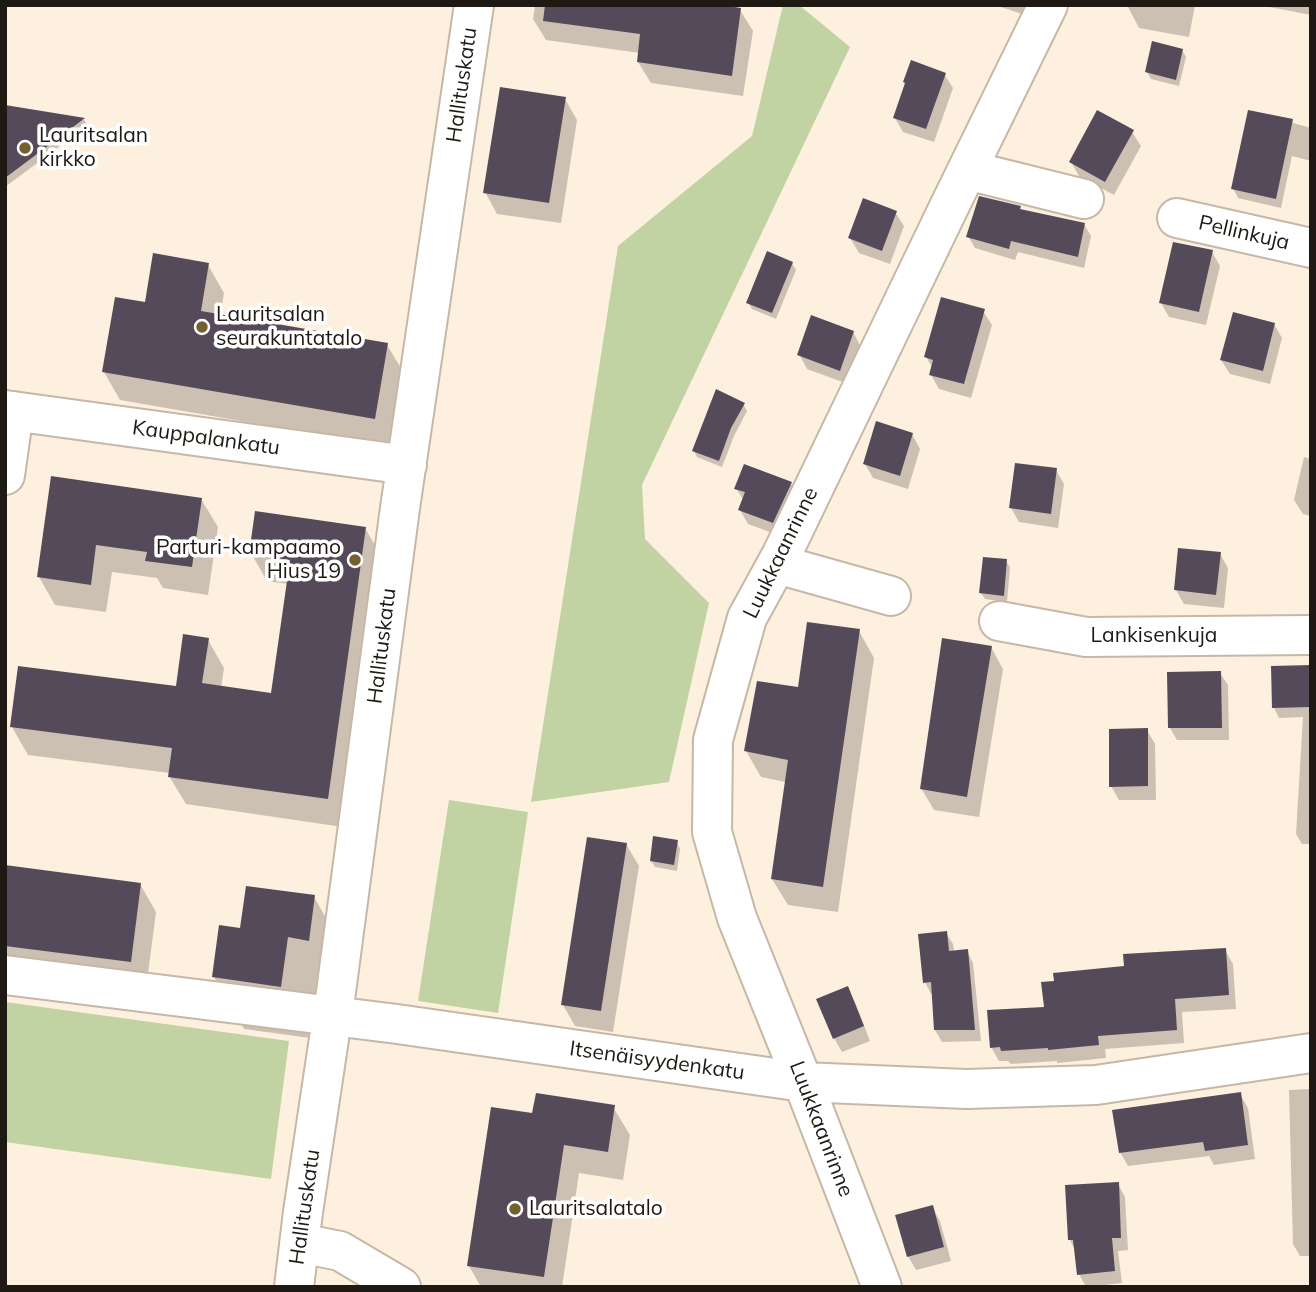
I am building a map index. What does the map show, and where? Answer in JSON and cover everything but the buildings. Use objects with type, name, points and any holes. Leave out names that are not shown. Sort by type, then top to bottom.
[{"type":"street","name":"Hallituskatu","points":[[294,1287],[400,508],[474,5]]},
{"type":"street","name":"Luukkaanrinne","points":[[881,1287],[737,918],[712,832],[712,740],[747,618],[777,564],[1048,5]]},
{"type":"street","points":[[967,170],[1084,199]]},
{"type":"street","name":"Pellinkuja","points":[[1177,218],[1311,248]]},
{"type":"street","name":"Kauppalankatu","points":[[10,410],[407,465]]},
{"type":"street","points":[[5,475],[10,410]]},
{"type":"street","points":[[777,564],[891,596]]},
{"type":"street","name":"Lankisenkuja","points":[[999,621],[1086,637],[1311,635]]},
{"type":"street","name":"Itsenäisyydenkatu","points":[[5,975],[397,1024],[803,1082],[966,1089],[1096,1085],[1311,1054]]},
{"type":"street","points":[[300,1243],[340,1251],[401,1287]]},
{"type":"green space","points":[[783,5],[799,5],[850,47],[642,485],[645,539],[709,603],[669,782],[531,802],[618,246],[752,136]]},
{"type":"green space","points":[[449,800],[528,812],[498,1013],[418,1001]]},
{"type":"green space","points":[[5,1002],[289,1041],[271,1179],[5,1142]]},
{"type":"place","name":"Lauritsalan kirkko","points":[[25,148]]},
{"type":"place","name":"Lauritsalan seurakuntatalo","points":[[202,327]]},
{"type":"place","name":"Parturi-kampaamo Hius 19","points":[[355,560]]},
{"type":"place","name":"Lauritsalatalo","points":[[515,1209]]}]
